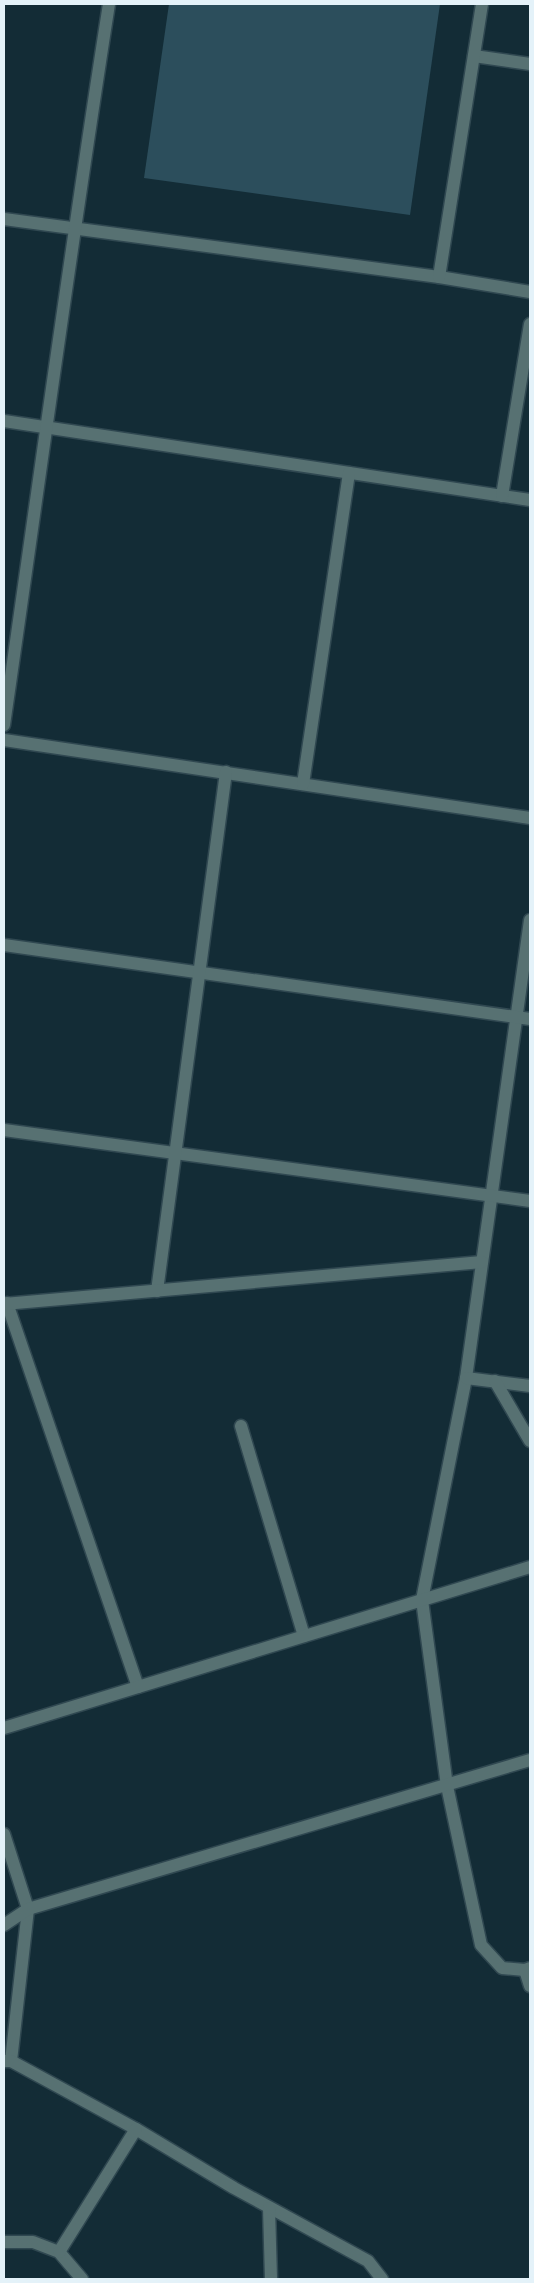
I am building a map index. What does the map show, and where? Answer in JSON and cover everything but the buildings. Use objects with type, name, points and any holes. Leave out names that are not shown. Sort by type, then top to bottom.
[{"type":"street","points":[[4,725],[48,428],[74,229],[110,4]]},
{"type":"street","points":[[439,277],[482,4]]},
{"type":"street","points":[[474,56],[530,64]]},
{"type":"street","points":[[4,219],[439,277],[530,292]]},
{"type":"street","points":[[502,496],[530,324]]},
{"type":"street","points":[[4,422],[530,500]]},
{"type":"street","points":[[303,784],[349,473]]},
{"type":"street","points":[[4,740],[530,818]]},
{"type":"street","points":[[157,1291],[226,772]]},
{"type":"street","points":[[530,920],[466,1378],[422,1600],[447,1786],[481,1945],[502,1968],[528,1969],[530,1986]]},
{"type":"street","points":[[4,945],[530,1019]]},
{"type":"street","points":[[4,1130],[530,1202]]},
{"type":"street","points":[[138,1687],[6,1303],[482,1262]]},
{"type":"street","points":[[466,1378],[530,1386]]},
{"type":"street","points":[[495,1381],[530,1441]]},
{"type":"street","points":[[241,1426],[304,1636]]},
{"type":"street","points":[[4,1728],[530,1567]]},
{"type":"street","points":[[4,1925],[28,1909],[530,1760]]},
{"type":"street","points":[[4,1834],[28,1909],[7,2061],[136,2129],[269,2208],[368,2261],[382,2279]]},
{"type":"street","points":[[59,2252],[136,2129]]},
{"type":"street","points":[[269,2208],[271,2279]]},
{"type":"street","points":[[4,2242],[33,2242],[59,2252],[82,2279]]},
{"type":"shaded area","points":[[169,4],[440,4],[410,215],[144,178]]}]
